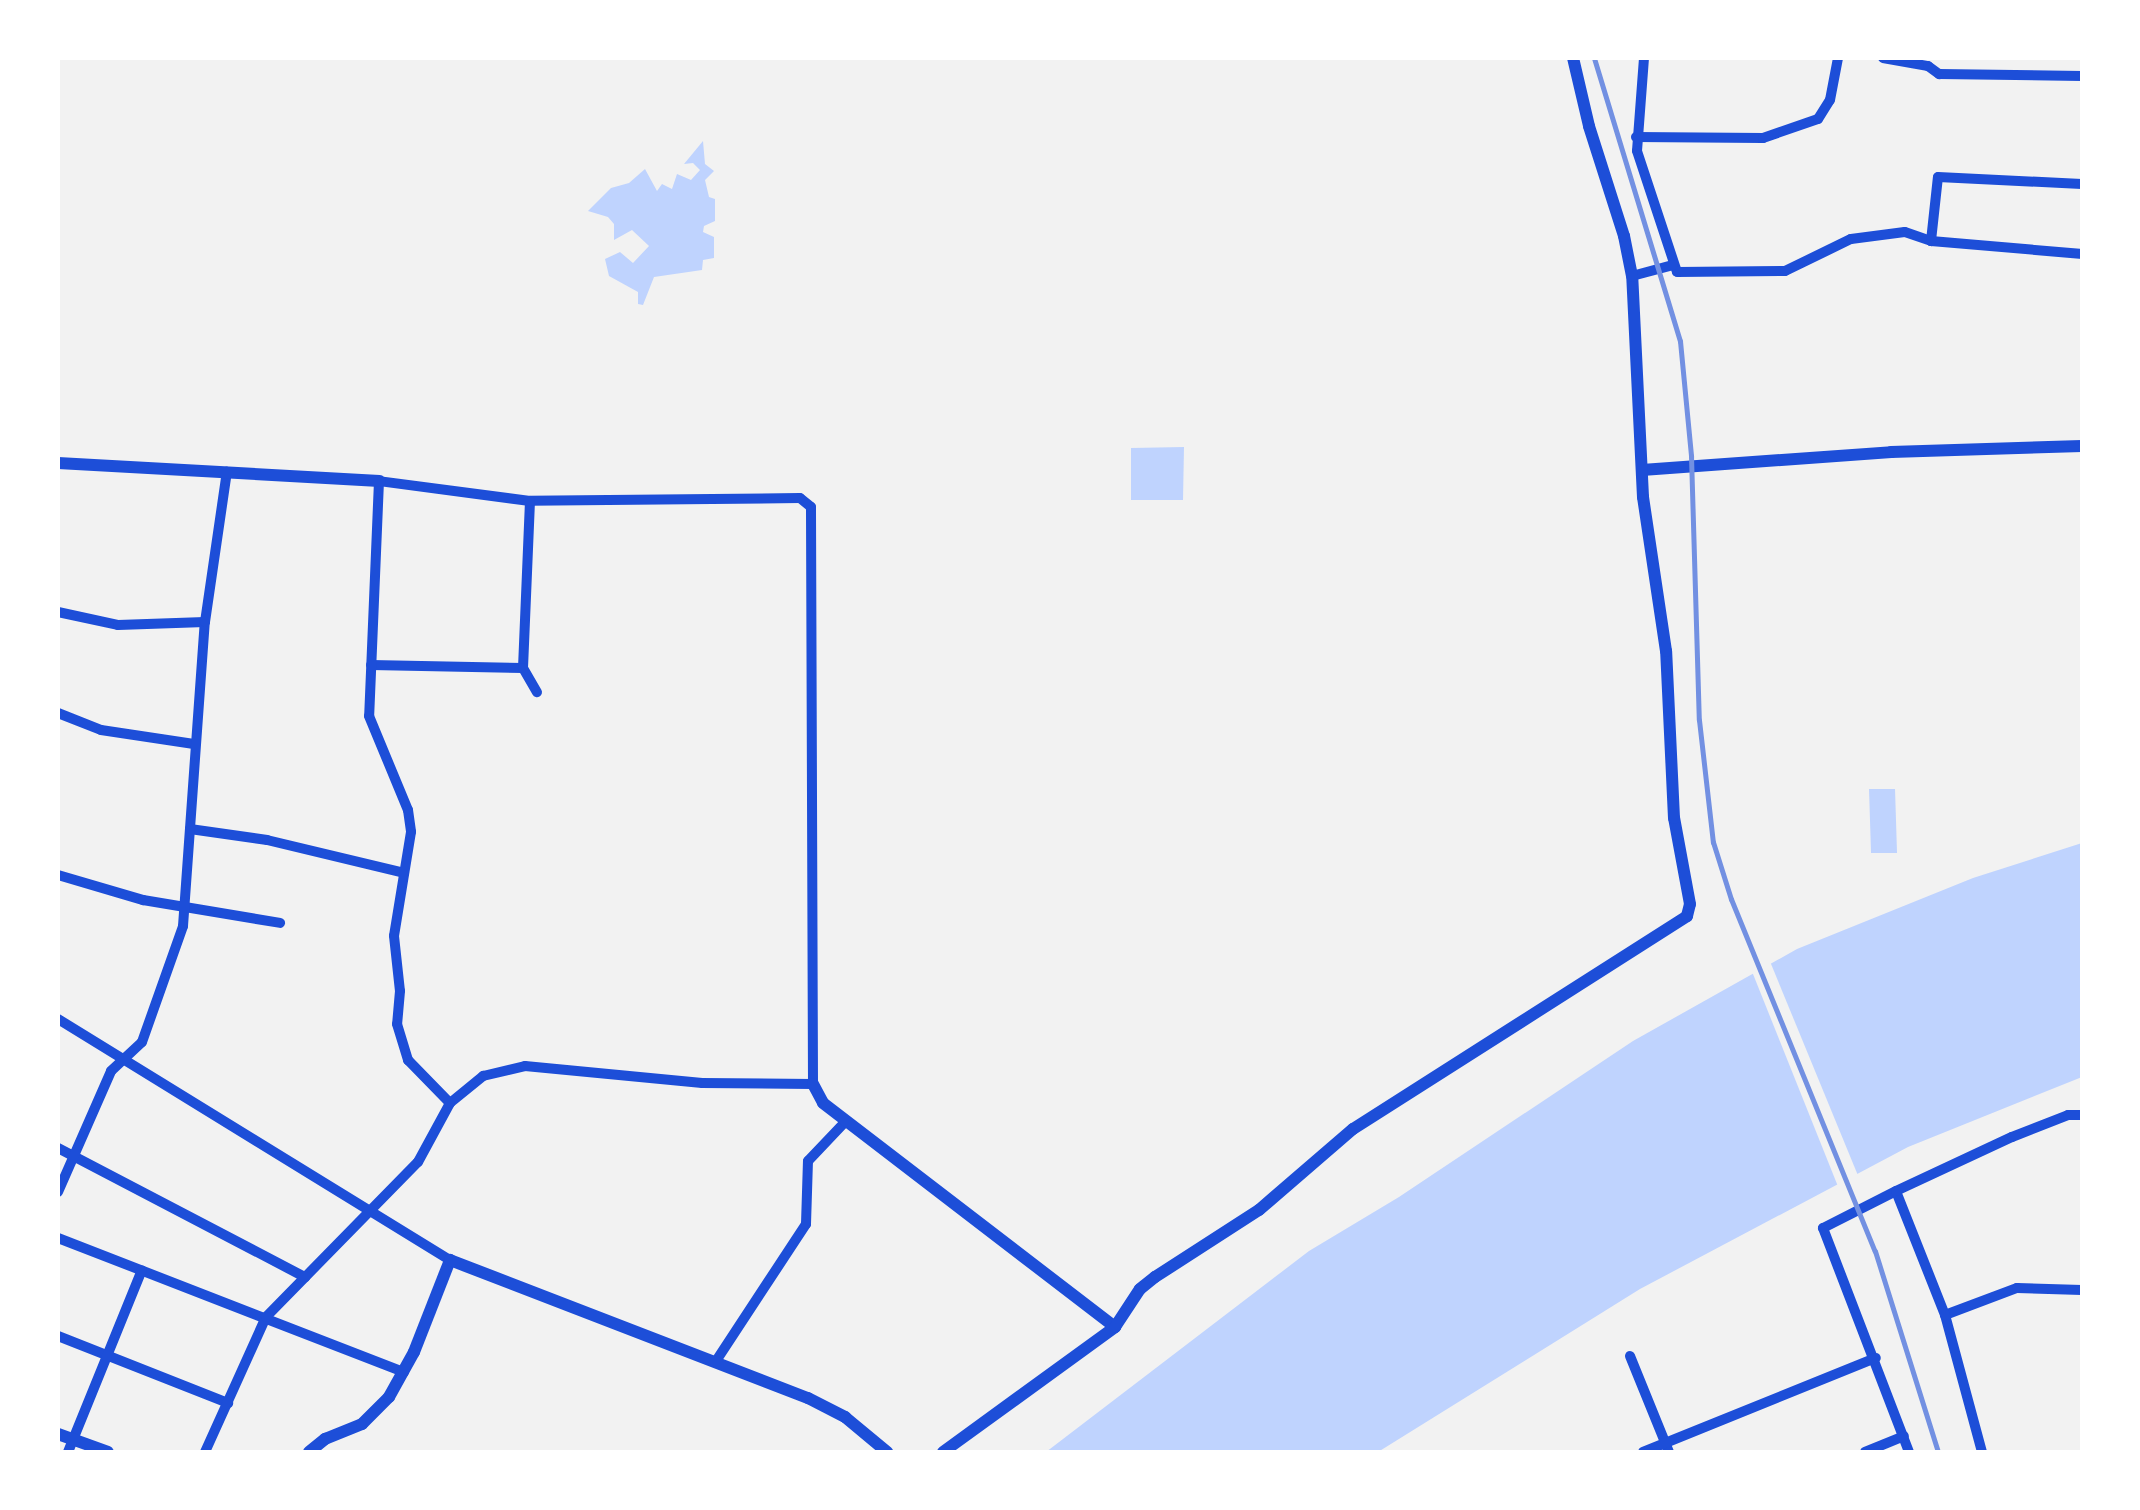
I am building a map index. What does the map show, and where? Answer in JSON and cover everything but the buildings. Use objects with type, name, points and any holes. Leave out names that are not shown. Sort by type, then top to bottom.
[{"type":"street","points":[[943,1452],[1115,1327],[1140,1289],[1259,1210],[1353,1129],[1687,916],[1690,904],[1674,818],[1666,651],[1642,470],[1632,276],[1572,58]]},
{"type":"street","points":[[1644,58],[1636,137],[1642,169],[1678,272],[1786,271],[1851,239],[1905,232],[1931,241],[2082,254]]},
{"type":"street","points":[[1636,137],[1764,138],[1818,119],[1830,100],[1838,58]]},
{"type":"street","points":[[1883,58],[1928,66],[1939,74],[2082,76]]},
{"type":"street","points":[[1931,241],[1938,177],[2082,184]]},
{"type":"street","points":[[1632,276],[1674,265]]},
{"type":"street","points":[[1642,470],[1891,452],[2082,446]]},
{"type":"street","points":[[58,464],[379,481],[530,501],[800,498],[811,507],[813,1084],[822,1103],[1115,1327]]},
{"type":"street","points":[[58,1192],[111,1071],[142,1042],[188,906],[194,744],[205,622],[227,472]]},
{"type":"street","points":[[379,481],[368,716],[408,810],[411,832],[394,936],[399,1040],[408,1060],[450,1102]]},
{"type":"street","points":[[530,501],[523,668],[537,692]]},
{"type":"street","points":[[58,612],[118,625],[205,622]]},
{"type":"street","points":[[372,664],[523,668]]},
{"type":"street","points":[[58,713],[100,730],[194,744]]},
{"type":"street","points":[[190,829],[268,840],[404,873]]},
{"type":"street","points":[[58,875],[143,900],[280,924]]},
{"type":"street","points":[[58,1019],[450,1260],[716,1360],[845,1417],[888,1452]]},
{"type":"street","points":[[205,1452],[266,1317],[418,1162],[450,1102],[483,1076],[525,1066],[702,1083],[813,1084]]},
{"type":"street","points":[[1909,1452],[1823,1228],[2026,1132],[2068,1115],[2082,1115]]},
{"type":"street","points":[[716,1360],[806,1224],[808,1161],[846,1121]]},
{"type":"street","points":[[58,1148],[305,1277]]},
{"type":"street","points":[[1896,1191],[1945,1315],[1982,1452]]},
{"type":"street","points":[[58,1238],[404,1372]]},
{"type":"street","points":[[309,1452],[325,1438],[370,1418],[404,1372],[450,1260]]},
{"type":"street","points":[[71,1446],[142,1270]]},
{"type":"street","points":[[1945,1315],[2017,1288],[2082,1290]]},
{"type":"street","points":[[58,1336],[228,1402]]},
{"type":"street","points":[[1630,1356],[1667,1448]]},
{"type":"street","points":[[1643,1452],[1667,1448],[1876,1358]]},
{"type":"street","points":[[58,1434],[71,1446],[108,1452]]},
{"type":"street","points":[[1865,1452],[1904,1436]]},
{"type":"water","points":[[703,141],[705,164],[714,171],[705,180],[709,197],[715,199],[715,221],[704,226],[703,232],[714,237],[714,258],[703,260],[702,270],[654,277],[643,305],[638,304],[638,292],[609,276],[605,259],[620,252],[633,263],[649,246],[632,230],[614,240],[614,224],[608,217],[588,211],[611,188],[629,183],[645,169],[657,191],[662,184],[672,189],[677,174],[691,180],[700,170],[693,163],[684,164]]},
{"type":"water","points":[[1184,447],[1183,500],[1131,500],[1131,448]]},
{"type":"water","points":[[1869,789],[1895,789],[1897,853],[1871,853]]},
{"type":"water","points":[[2082,843],[2082,1077],[1908,1147],[1640,1289],[1378,1452],[1046,1452],[1309,1251],[1399,1197],[1633,1041],[1797,949],[1973,878]]},
{"type":"pier","points":[[1769,959],[1859,1178],[1839,1189],[1751,969]]},
{"type":"railway","points":[[1594,58],[1680,341],[1691,456],[1699,720],[1713,842],[1731,899],[1875,1251],[1938,1452]]}]
